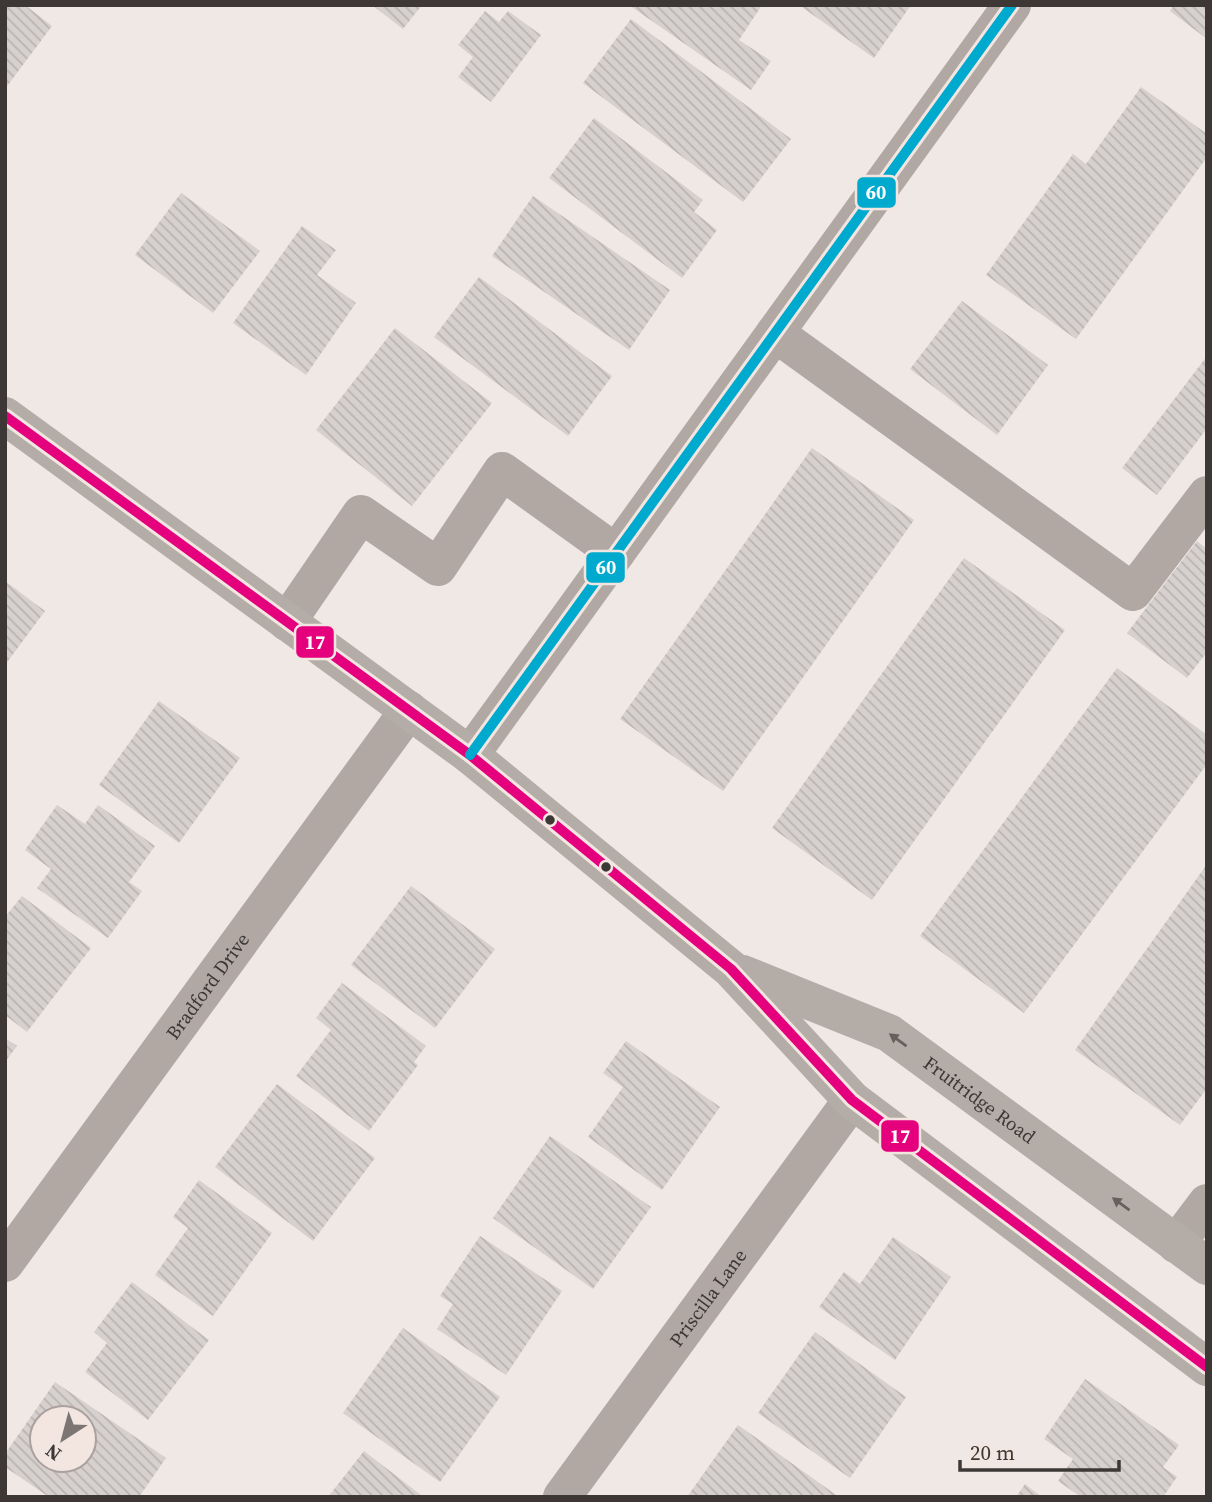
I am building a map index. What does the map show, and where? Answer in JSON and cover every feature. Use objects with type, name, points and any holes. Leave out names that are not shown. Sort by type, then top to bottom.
[{"type":"main road","name":"Fruitridge Road","points":[[5,416],[470,755],[731,969],[852,1100],[1207,1367]]},
{"type":"main road","name":"Fruitridge Road","points":[[731,969],[889,1033],[1207,1266]]},
{"type":"street","points":[[470,755],[1012,5]]},
{"type":"street","points":[[775,332],[1133,592],[1207,495]]},
{"type":"street","points":[[287,622],[361,514],[438,567],[502,471],[616,553]]},
{"type":"street","name":"Bradford Drive","points":[[5,1263],[409,710]]},
{"type":"street","name":"Priscilla Lane","points":[[562,1497],[852,1100]]},
{"type":"street","points":[[1175,1244],[1207,1203]]},
{"type":"building","points":[[5,5],[25,5],[52,26],[5,89]]},
{"type":"building","points":[[372,5],[422,5],[403,29]]},
{"type":"building","points":[[629,5],[762,5],[739,40],[771,61],[751,90]]},
{"type":"building","points":[[799,5],[911,5],[874,58]]},
{"type":"building","points":[[1174,5],[1207,5],[1207,39],[1170,11]]},
{"type":"building","points":[[485,11],[499,22],[508,11],[541,35],[491,102],[458,77],[473,57],[458,45]]},
{"type":"building","points":[[631,19],[791,139],[743,202],[583,83]]},
{"type":"building","points":[[1141,87],[1207,134],[1207,157],[1076,339],[986,275],[1073,154],[1086,164]]},
{"type":"building","points":[[594,118],[703,200],[694,212],[717,230],[682,278],[549,178]]},
{"type":"building","points":[[181,193],[260,251],[213,313],[135,255]]},
{"type":"building","points":[[533,196],[670,290],[629,350],[492,256]]},
{"type":"building","points":[[302,226],[336,250],[317,275],[356,303],[306,375],[233,323]]},
{"type":"building","points":[[479,277],[612,376],[568,436],[434,337]]},
{"type":"building","points":[[962,301],[1048,365],[997,435],[910,369]]},
{"type":"building","points":[[395,328],[492,403],[412,506],[316,430]]},
{"type":"building","points":[[1207,356],[1207,428],[1157,495],[1122,468]]},
{"type":"building","points":[[812,448],[914,520],[723,791],[620,719]]},
{"type":"building","points":[[1197,541],[1207,549],[1207,652],[1187,678],[1127,633]]},
{"type":"building","points":[[964,558],[1065,630],[872,900],[772,828]]},
{"type":"building","points":[[5,581],[45,611],[5,665]]},
{"type":"building","points":[[1117,668],[1207,735],[1207,764],[1024,1013],[920,936]]},
{"type":"building","points":[[159,701],[240,758],[179,843],[99,785]]},
{"type":"building","points":[[57,805],[85,824],[98,805],[155,846],[129,882],[142,891],[108,938],[37,888],[51,869],[25,850]]},
{"type":"building","points":[[1207,864],[1207,1088],[1180,1125],[1075,1050]]},
{"type":"building","points":[[411,886],[495,949],[435,1028],[351,965]]},
{"type":"building","points":[[22,896],[91,948],[27,1032],[5,1015],[5,917]]},
{"type":"building","points":[[342,983],[426,1046],[414,1062],[418,1065],[369,1131],[296,1076],[331,1030],[316,1018]]},
{"type":"building","points":[[5,1038],[17,1046],[5,1062]]},
{"type":"building","points":[[626,1041],[720,1107],[662,1190],[588,1137],[623,1087],[603,1073]]},
{"type":"building","points":[[277,1084],[375,1158],[313,1241],[215,1167]]},
{"type":"building","points":[[550,1136],[651,1207],[593,1289],[493,1218]]},
{"type":"building","points":[[199,1180],[272,1233],[213,1316],[155,1275],[188,1228],[173,1217]]},
{"type":"building","points":[[480,1236],[562,1291],[506,1375],[437,1329],[453,1304],[440,1296]]},
{"type":"building","points":[[893,1237],[951,1277],[895,1360],[819,1307],[844,1272],[860,1284]]},
{"type":"building","points":[[132,1282],[209,1340],[148,1420],[85,1372],[107,1343],[94,1332]]},
{"type":"building","points":[[403,1328],[500,1397],[440,1482],[343,1413]]},
{"type":"building","points":[[815,1332],[906,1397],[850,1478],[758,1413]]},
{"type":"building","points":[[1085,1379],[1179,1445],[1163,1467],[1177,1477],[1163,1497],[1081,1497],[1058,1481],[1073,1459],[1044,1439]]},
{"type":"building","points":[[55,1382],[87,1404],[40,1404]]},
{"type":"building","points":[[98,1411],[166,1458],[139,1497],[49,1497],[5,1467],[5,1454],[28,1421],[28,1474],[98,1474]]},
{"type":"building","points":[[738,1425],[839,1497],[687,1497]]},
{"type":"building","points":[[364,1451],[421,1495],[420,1497],[328,1497]]},
{"type":"building","points":[[1025,1484],[1042,1497],[1016,1497]]},
{"type":"transit line","name":"60","points":[[470,755],[1012,5]]},
{"type":"transit line","name":"17","points":[[5,416],[470,755],[731,969],[852,1100],[1207,1367]]}]
